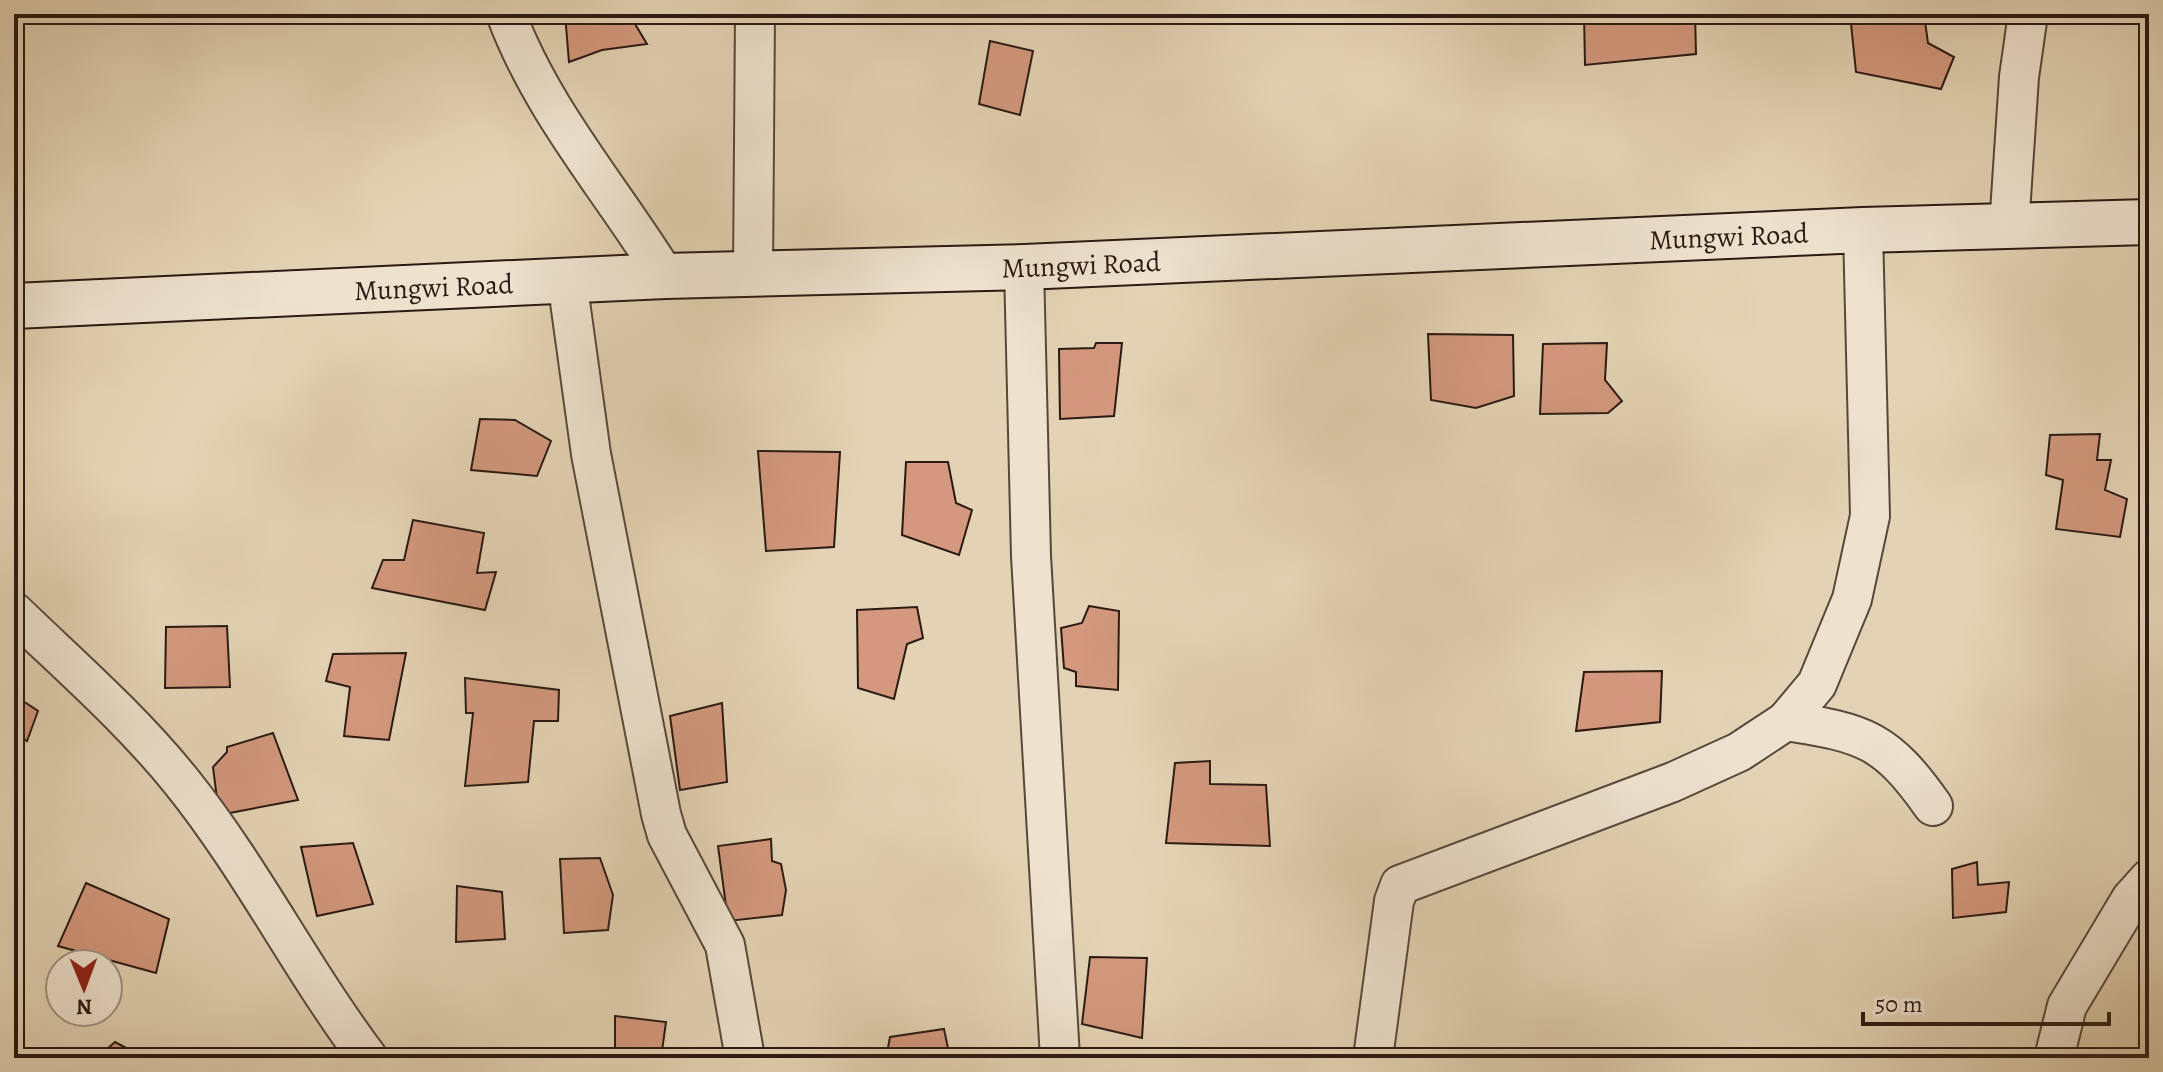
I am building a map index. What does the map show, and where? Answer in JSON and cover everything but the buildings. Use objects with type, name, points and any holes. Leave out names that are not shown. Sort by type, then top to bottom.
[{"type":"main road","name":"Mungwi Road","points":[[14,306],[665,276],[1024,267],[1863,230],[2149,222]]},
{"type":"street","points":[[506,14],[525,63],[569,135],[622,207],[665,276]]},
{"type":"street","points":[[753,273],[755,14]]},
{"type":"street","points":[[2009,228],[2019,77],[2028,14]]},
{"type":"street","points":[[1373,1058],[1392,916],[1400,885],[1673,782],[1739,752],[1786,721],[1817,684],[1846,614],[1870,516],[1863,230]]},
{"type":"street","points":[[1024,267],[1031,556],[1060,1058]]},
{"type":"street","points":[[567,280],[591,454],[661,814],[667,835],[725,945],[733,972],[745,1058]]},
{"type":"street","points":[[14,612],[141,735],[181,781],[230,847],[329,1006],[368,1058]]},
{"type":"street","points":[[1786,721],[1846,730],[1887,750],[1911,775],[1933,806]]},
{"type":"street","points":[[2054,1058],[2067,1006],[2131,899],[2149,879]]}]
